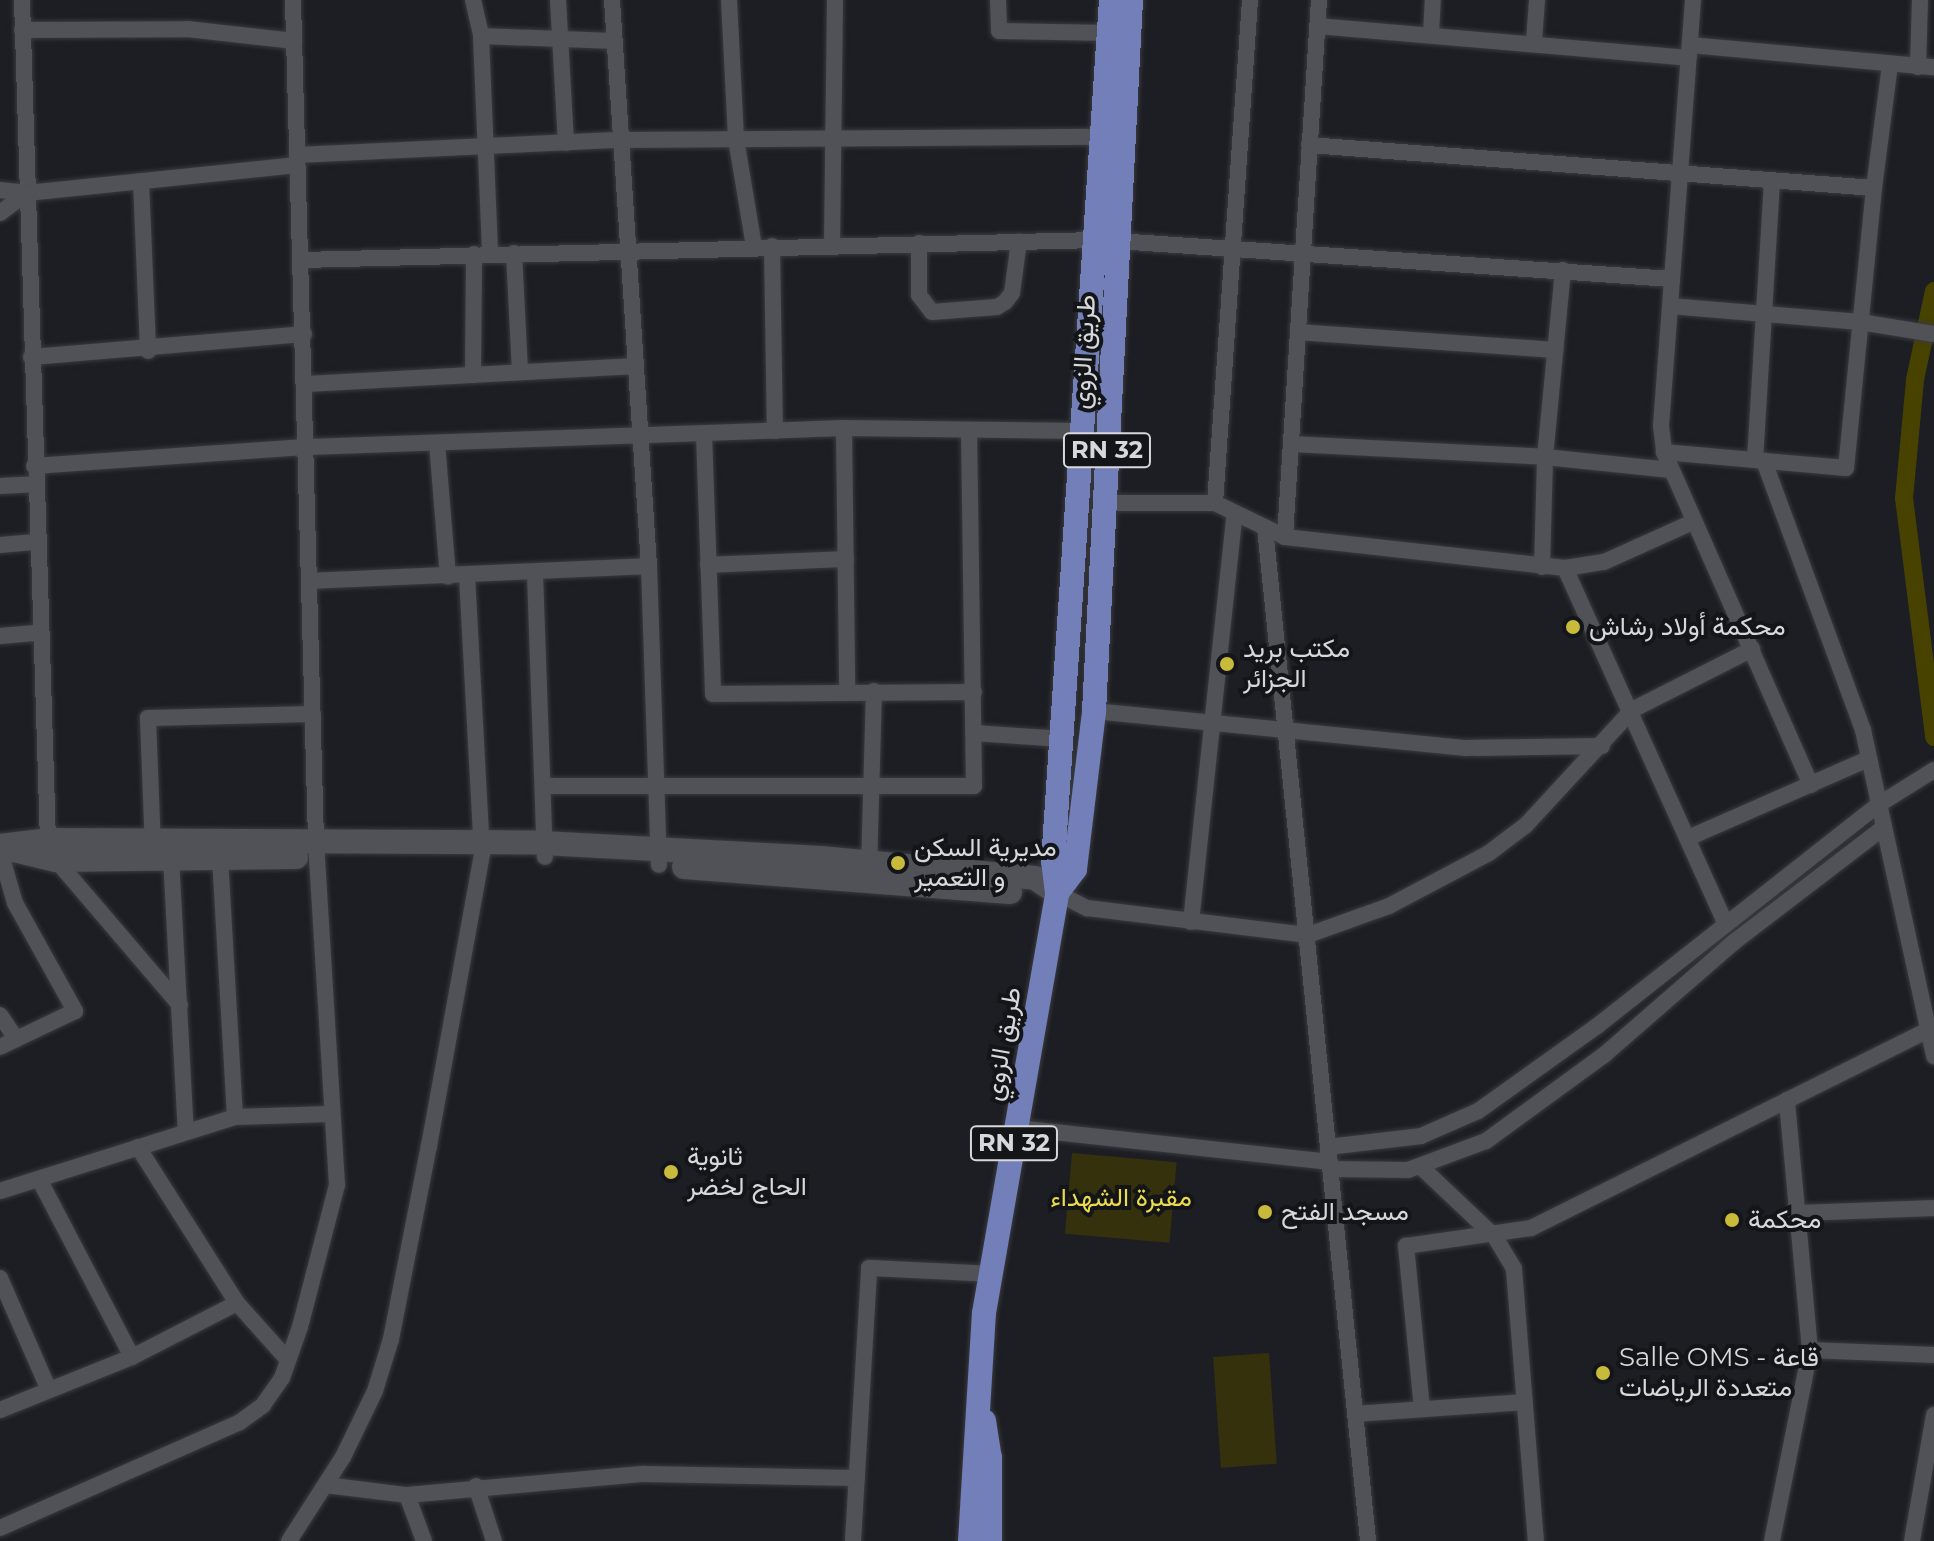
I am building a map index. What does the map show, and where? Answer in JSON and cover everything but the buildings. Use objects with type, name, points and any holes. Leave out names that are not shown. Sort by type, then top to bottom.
[{"type":"main road","name":"طريق الزوي","points":[[1057,893],[1075,869],[1094,711],[1104,503],[1106,240],[1102,137],[1111,0]]},
{"type":"main road","name":"طريق الزوي","points":[[970,1541],[979,1395],[991,1274],[1057,893],[1053,862],[1085,431],[1131,0]]},
{"type":"main road","name":"طريق الزوي","points":[[979,1395],[990,1457],[990,1541]]},
{"type":"street","points":[[22,0],[38,633],[52,850],[180,1005]]},
{"type":"street","points":[[0,1528],[240,1422],[263,1405],[288,1360],[337,1185],[330,1114],[317,848],[293,0]]},
{"type":"street","points":[[473,0],[481,36],[486,146],[473,375]]},
{"type":"street","points":[[558,0],[566,143]]},
{"type":"street","points":[[612,0],[637,436],[649,566],[659,857]]},
{"type":"street","points":[[729,0],[736,139],[754,246]]},
{"type":"street","points":[[832,245],[830,139],[835,0]]},
{"type":"street","points":[[998,0],[999,31],[1109,33]]},
{"type":"street","points":[[1215,503],[1250,0]]},
{"type":"street","points":[[1285,537],[1319,0]]},
{"type":"street","points":[[1431,34],[1433,0]]},
{"type":"street","points":[[1534,41],[1537,0]]},
{"type":"street","points":[[1693,0],[1661,426],[1664,452],[1811,785]]},
{"type":"street","points":[[1317,26],[1534,41],[1551,50],[1689,51],[1926,67],[1920,0]]},
{"type":"street","points":[[22,30],[187,29],[294,41]]},
{"type":"street","points":[[481,36],[561,42],[614,41]]},
{"type":"street","points":[[1664,452],[1846,468],[1874,188],[1890,65]]},
{"type":"street","points":[[0,190],[27,193],[298,160],[486,146],[620,140],[1102,137]]},
{"type":"street","points":[[1309,145],[1874,188]]},
{"type":"street","points":[[141,181],[148,351]]},
{"type":"street","points":[[1772,181],[1760,460],[1863,730],[1931,1029],[1934,1056]]},
{"type":"street","points":[[0,213],[27,193]]},
{"type":"street","points":[[301,260],[626,249],[1106,240],[1303,250],[1672,279]]},
{"type":"street","points":[[919,243],[919,295],[932,312],[997,307],[1005,302],[1012,293],[1019,241]]},
{"type":"street","points":[[772,246],[775,431]]},
{"type":"street","points":[[514,253],[520,372]]},
{"type":"street","points":[[1542,567],[1545,457],[1563,270]]},
{"type":"street","points":[[1670,306],[1860,322],[1934,334]]},
{"type":"street","points":[[1298,332],[1555,350]]},
{"type":"street","points":[[31,357],[148,351],[304,334]]},
{"type":"street","points":[[305,384],[633,366]]},
{"type":"street","points":[[34,466],[308,447],[844,428],[1085,431]]},
{"type":"street","points":[[844,428],[847,691]]},
{"type":"street","points":[[545,786],[974,786],[969,430]]},
{"type":"street","points":[[704,434],[713,694],[974,692]]},
{"type":"street","points":[[437,443],[448,577]]},
{"type":"street","points":[[1291,444],[1545,457],[1670,470]]},
{"type":"street","points":[[0,486],[34,484]]},
{"type":"street","points":[[1104,503],[1215,503],[1285,537],[1565,568],[1604,562],[1693,522]]},
{"type":"street","points":[[1191,922],[1235,513]]},
{"type":"street","points":[[1265,528],[1368,1541]]},
{"type":"street","points":[[0,545],[36,542]]},
{"type":"street","points":[[708,565],[846,559]]},
{"type":"street","points":[[310,581],[535,574],[649,566]]},
{"type":"street","points":[[1565,568],[1632,710],[1725,923]]},
{"type":"street","points":[[535,574],[545,786],[544,850]]},
{"type":"street","points":[[289,1541],[325,1485],[375,1391],[391,1339],[482,847],[467,575]]},
{"type":"street","points":[[0,636],[38,633]]},
{"type":"street","points":[[0,1047],[75,1011],[15,903],[0,848],[159,852],[482,847],[659,857],[869,872],[1057,893],[1087,908],[1308,935],[1389,906],[1489,853],[1526,825],[1632,710],[1752,649]]},
{"type":"street","points":[[869,872],[874,691]]},
{"type":"street","points":[[1094,711],[1287,734],[1466,748],[1602,746]]},
{"type":"street","points":[[186,1132],[180,1005],[159,852],[148,718],[313,714]]},
{"type":"street","points":[[974,733],[1063,739]]},
{"type":"street","points":[[1688,838],[1868,759]]},
{"type":"street","points":[[1330,1160],[1421,1136],[1478,1111],[1597,1026],[1878,805],[1934,770]]},
{"type":"street","points":[[1017,1128],[1330,1160],[1420,1166],[1486,1141],[1533,1110],[1734,942],[1883,828]]},
{"type":"street","points":[[159,852],[220,857],[317,848]]},
{"type":"street","points":[[220,857],[235,1117]]},
{"type":"street","points":[[0,1015],[16,1039]]},
{"type":"street","points":[[1422,1409],[1406,1246],[1495,1237],[1531,1228],[1931,1029]]},
{"type":"street","points":[[1772,1541],[1810,1350],[1800,1213],[1787,1100]]},
{"type":"street","points":[[0,1191],[235,1117],[330,1114]]},
{"type":"street","points":[[138,1147],[237,1303],[288,1360]]},
{"type":"street","points":[[1420,1166],[1495,1237],[1514,1269],[1536,1541]]},
{"type":"street","points":[[39,1179],[132,1357]]},
{"type":"street","points":[[1800,1213],[1934,1208]]},
{"type":"street","points":[[853,1541],[869,1268],[991,1274]]},
{"type":"street","points":[[0,1278],[49,1390]]},
{"type":"street","points":[[0,1410],[132,1357],[237,1303]]},
{"type":"street","points":[[1810,1350],[1934,1355]]},
{"type":"street","points":[[1355,1414],[1525,1402]]},
{"type":"street","points":[[1912,1541],[1934,1415]]},
{"type":"street","points":[[325,1485],[407,1495],[476,1486],[644,1474],[857,1478]]},
{"type":"street","points":[[476,1486],[494,1541]]},
{"type":"street","points":[[407,1495],[424,1541]]},
{"type":"green space","name":"مقبرة الشهداء","points":[[1072,1153],[1177,1162],[1170,1243],[1065,1234]]},
{"type":"green space","points":[[1269,1353],[1277,1464],[1221,1468],[1213,1357]]},
{"type":"waterway","points":[[1934,291],[1915,380],[1904,498],[1934,737]]},
{"type":"place","name":"محكمة أولاد رشاش","points":[[1573,627]]},
{"type":"place","name":"مكتب بريد الجزائر","points":[[1227,664]]},
{"type":"place","name":"مديرية السكن و التعمير","points":[[898,863]]},
{"type":"place","name":"ثانوية الحاج لخضر","points":[[671,1172]]},
{"type":"place","name":"مسجد الفتح","points":[[1265,1212]]},
{"type":"place","name":"محكمة","points":[[1732,1220]]},
{"type":"place","name":"Salle OMS - قاعة متعددة الرياضات","points":[[1603,1373]]}]
